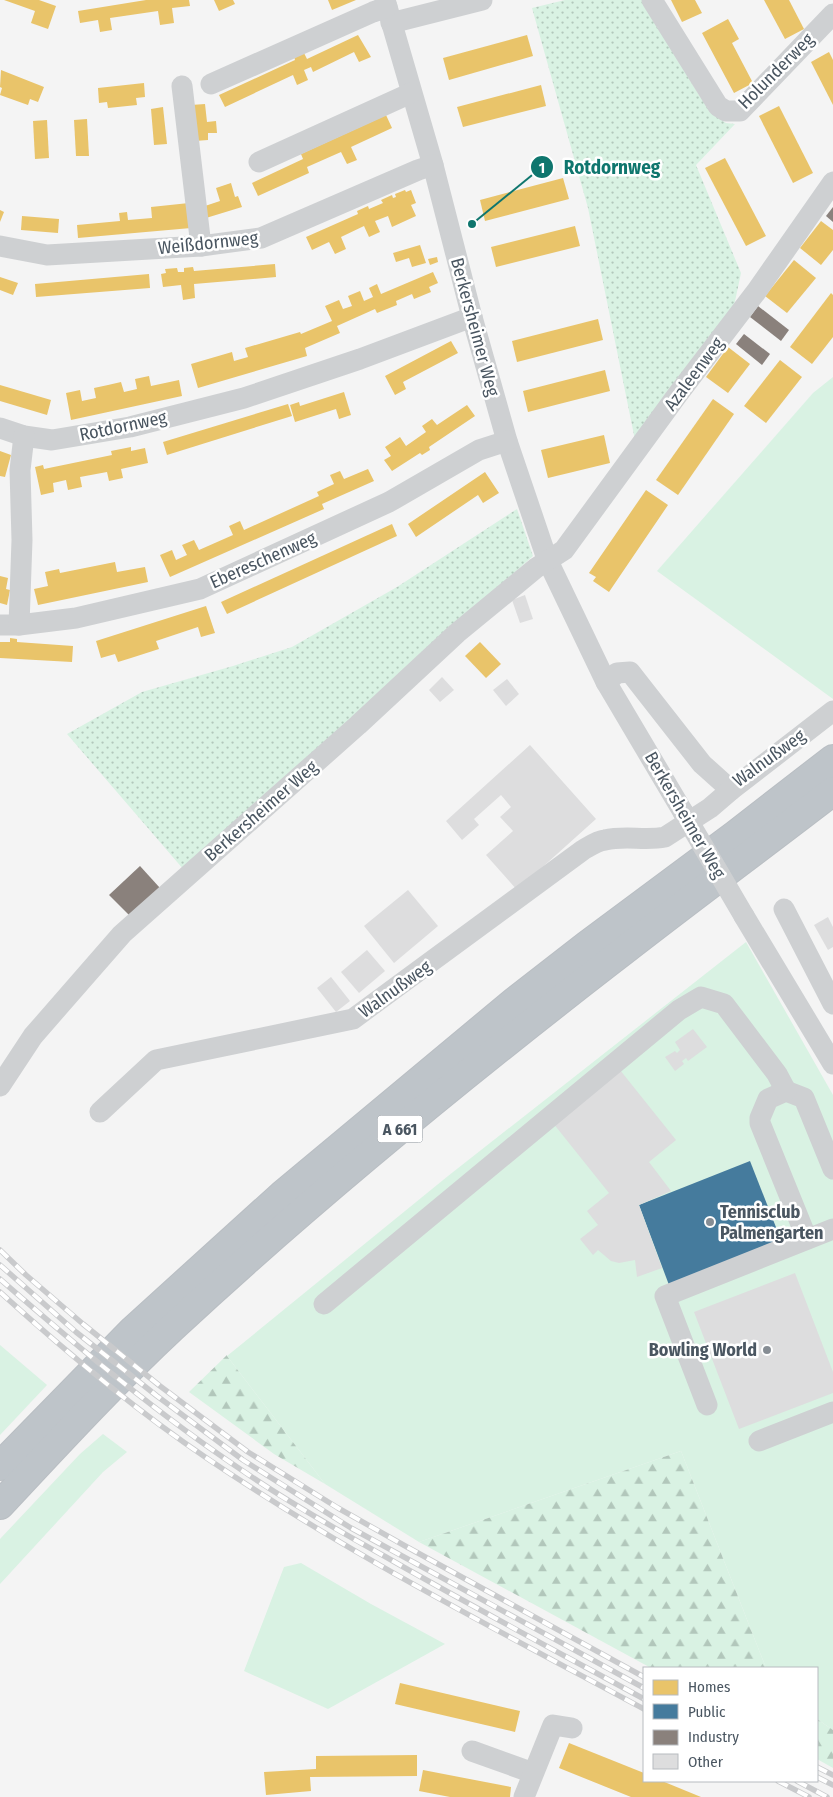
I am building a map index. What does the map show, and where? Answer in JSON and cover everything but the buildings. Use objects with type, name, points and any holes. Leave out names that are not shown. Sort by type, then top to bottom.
[{"type":"highway","name":"A 661","points":[[0,1466],[133,1330],[282,1194],[515,1001],[587,945],[735,836],[833,759]]},
{"type":"highway","name":"A 661","points":[[0,1505],[71,1429],[172,1328],[296,1216],[540,1016],[833,791]]},
{"type":"street","points":[[211,84],[373,12],[482,0]]},
{"type":"street","name":"Holunderweg","points":[[652,0],[718,106],[726,111],[740,111],[833,14]]},
{"type":"street","name":"Berkersheimer Weg","points":[[388,10],[433,165],[472,317],[507,441],[548,559],[606,682],[833,1064]]},
{"type":"street","points":[[182,86],[202,246]]},
{"type":"street","points":[[259,162],[411,93]]},
{"type":"street","name":"Weißdornweg","points":[[0,246],[47,255],[202,246],[262,238],[433,165]]},
{"type":"street","name":"Azaleenweg","points":[[548,559],[564,550],[678,394],[756,292],[833,182]]},
{"type":"street","name":"Rotdornweg","points":[[0,428],[24,436],[52,440],[130,427],[244,398],[360,359],[472,317]]},
{"type":"street","points":[[10,625],[22,540],[20,470],[24,436]]},
{"type":"street","name":"Ebereschenweg","points":[[10,625],[76,618],[200,589],[389,502],[479,450],[507,441]]},
{"type":"street","name":"Berkersheimer Weg","points":[[0,1086],[33,1036],[122,934],[358,725],[457,633],[548,559]]},
{"type":"street","name":"Walnußweg","points":[[606,682],[617,673],[630,672],[702,764],[731,790]]},
{"type":"street","name":"Walnußweg","points":[[100,1112],[156,1060],[353,1019],[583,850],[604,840],[657,838],[675,832],[710,808],[833,711]]},
{"type":"street","points":[[784,909],[833,1004]]},
{"type":"street","points":[[324,1304],[679,1010],[701,997],[724,1004],[777,1074],[786,1091],[804,1098],[833,1169]]},
{"type":"street","points":[[786,1091],[768,1099],[760,1118],[760,1123],[807,1239]]},
{"type":"street","points":[[707,1405],[665,1296],[833,1229]]},
{"type":"street","points":[[759,1441],[833,1412]]},
{"type":"street","points":[[524,1797],[553,1725],[572,1728]]},
{"type":"street","points":[[472,1750],[533,1773]]},
{"type":"green space","points":[[565,0],[642,0],[699,95],[714,115],[726,123],[735,124],[696,165],[741,273],[734,306],[635,440],[588,208],[532,8]]},
{"type":"green space","points":[[833,377],[833,699],[657,571],[813,393]]},
{"type":"green space","points":[[517,509],[533,556],[184,870],[67,734],[142,692],[292,647],[397,587]]},
{"type":"green space","points":[[746,942],[833,1095],[833,1730],[818,1720],[818,1667],[766,1667],[681,1451],[419,1542],[325,1484],[227,1356],[448,1176]]},
{"type":"green space","points":[[0,1345],[47,1385],[0,1435]]},
{"type":"green space","points":[[227,1355],[325,1484],[274,1454],[189,1392]]},
{"type":"green space","points":[[103,1434],[127,1452],[103,1472],[0,1584],[0,1539],[80,1454]]},
{"type":"green space","points":[[681,1451],[766,1667],[649,1667],[419,1542]]},
{"type":"green space","points":[[301,1563],[445,1644],[328,1709],[244,1671],[284,1567]]},
{"type":"green space","points":[[818,1720],[833,1730],[833,1768],[818,1760]]},
{"type":"railway","points":[[0,1250],[83,1324],[160,1386],[248,1452],[338,1508],[643,1676]]},
{"type":"railway","points":[[0,1265],[76,1332],[157,1396],[243,1460],[351,1528],[643,1687]]},
{"type":"railway","points":[[0,1279],[151,1404],[214,1451],[263,1484],[315,1517],[643,1698]]},
{"type":"railway","points":[[0,1292],[75,1358],[127,1400],[208,1459],[368,1559],[643,1708]]},
{"type":"railway","points":[[818,1768],[833,1775]]},
{"type":"railway","points":[[818,1778],[833,1785]]},
{"type":"railway","points":[[780,1782],[809,1797]]},
{"type":"railway","points":[[799,1782],[827,1797]]},
{"type":"place","name":"Rotdornweg","points":[[472,224]]},
{"type":"place","name":"Tennisclub Palmengarten","points":[[710,1222]]},
{"type":"place","name":"Bowling World","points":[[767,1350]]}]
